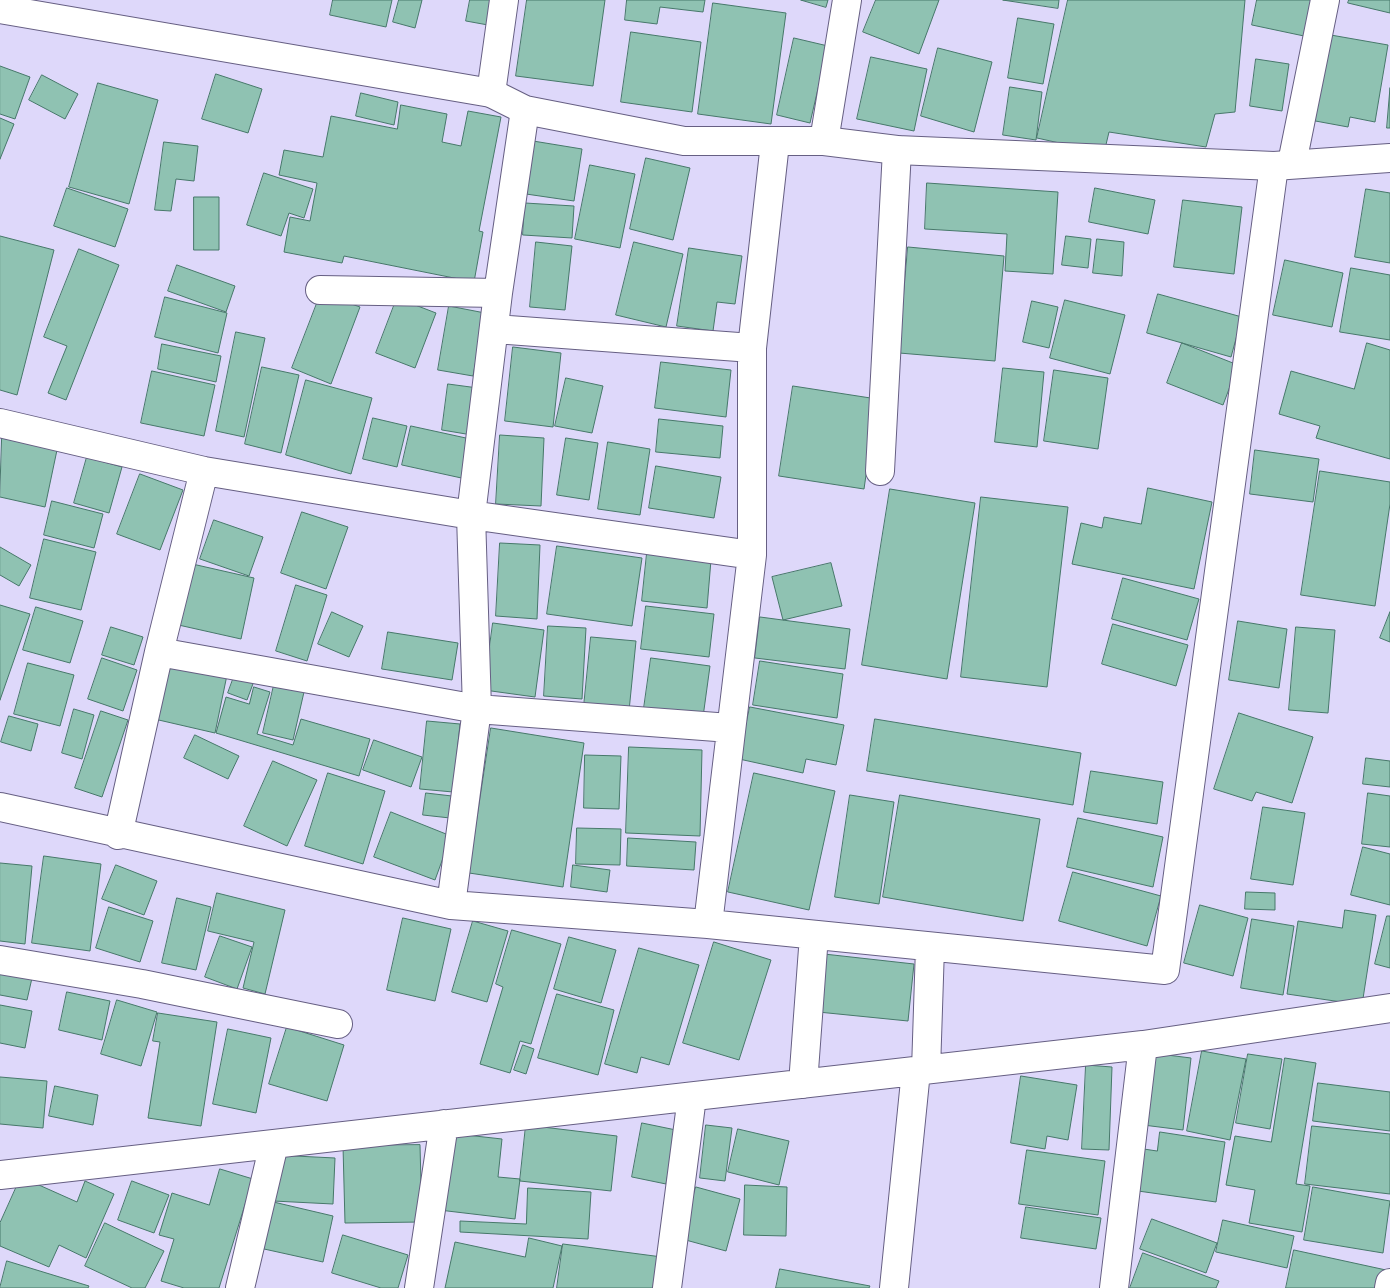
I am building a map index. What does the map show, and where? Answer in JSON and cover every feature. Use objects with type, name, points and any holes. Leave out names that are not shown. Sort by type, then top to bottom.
[{"type":"street","points":[[491,93],[504,0]]},
{"type":"street","points":[[824,142],[847,0]]},
{"type":"street","points":[[0,807],[118,835],[451,905],[708,924],[1164,970],[1283,165],[1325,0]]},
{"type":"street","points":[[0,9],[491,93],[525,110],[684,141],[824,142],[897,150],[1283,165],[1390,158]]},
{"type":"street","points":[[451,905],[477,709],[471,515],[498,293],[525,110]]},
{"type":"street","points":[[708,924],[752,554],[752,348],[775,143]]},
{"type":"street","points":[[880,471],[897,150]]},
{"type":"street","points":[[320,290],[498,293]]},
{"type":"street","points":[[495,329],[752,348]]},
{"type":"street","points":[[0,423],[204,471],[471,515],[752,554]]},
{"type":"street","points":[[118,835],[159,652],[204,471]]},
{"type":"street","points":[[159,652],[477,709],[730,728]]},
{"type":"street","points":[[803,1084],[814,936]]},
{"type":"street","points":[[894,1288],[921,1070],[930,947]]},
{"type":"street","points":[[0,960],[142,984],[338,1024]]},
{"type":"street","points":[[0,1175],[1143,1045],[1390,1008]]},
{"type":"street","points":[[1114,1288],[1143,1045]]},
{"type":"street","points":[[666,1288],[692,1097]]},
{"type":"street","points":[[419,1288],[444,1124]]},
{"type":"street","points":[[240,1288],[274,1144]]},
{"type":"street","points":[[1389,1288],[1390,1283]]},
{"type":"building","points":[[333,0],[392,0],[386,27],[330,15]]},
{"type":"building","points":[[399,0],[422,0],[415,28],[393,22]]},
{"type":"building","points":[[470,0],[493,0],[488,25],[466,21]]},
{"type":"building","points":[[527,0],[605,0],[593,86],[516,76]]},
{"type":"building","points":[[627,0],[705,0],[703,12],[660,7],[657,24],[625,20]]},
{"type":"building","points":[[801,0],[828,0],[826,7]]},
{"type":"building","points":[[876,0],[939,0],[919,54],[863,32]]},
{"type":"building","points":[[1003,0],[1059,0],[1058,8]]},
{"type":"building","points":[[1068,0],[1245,0],[1235,112],[1215,114],[1206,147],[1109,132],[1104,153],[1037,138]]},
{"type":"building","points":[[1257,0],[1312,0],[1304,36],[1252,25]]},
{"type":"building","points":[[1349,0],[1390,0],[1390,13],[1348,3]]},
{"type":"building","points":[[713,3],[786,13],[771,124],[698,114]]},
{"type":"building","points":[[1018,18],[1054,24],[1043,84],[1008,78]]},
{"type":"building","points":[[631,32],[701,42],[692,112],[621,102]]},
{"type":"building","points":[[1325,34],[1388,45],[1375,122],[1350,117],[1348,127],[1310,120]]},
{"type":"building","points":[[794,38],[828,46],[810,123],[777,115]]},
{"type":"building","points":[[938,48],[992,62],[974,132],[921,116]]},
{"type":"building","points":[[871,57],[927,69],[914,131],[857,119]]},
{"type":"building","points":[[1256,59],[1289,64],[1282,111],[1250,106]]},
{"type":"building","points":[[0,66],[30,77],[15,119],[0,114]]},
{"type":"building","points":[[216,74],[262,89],[248,133],[202,119]]},
{"type":"building","points":[[42,75],[78,94],[65,119],[29,100]]},
{"type":"building","points":[[98,83],[158,100],[129,204],[69,187]]},
{"type":"building","points":[[1010,87],[1042,92],[1036,140],[1003,135]]},
{"type":"building","points":[[1390,88],[1390,128],[1387,128]]},
{"type":"building","points":[[361,93],[398,102],[394,125],[356,116]]},
{"type":"building","points":[[401,105],[447,114],[442,142],[461,146],[468,111],[501,117],[479,231],[483,232],[474,282],[344,256],[342,263],[284,252],[290,217],[310,221],[317,183],[279,175],[284,150],[323,157],[331,116],[397,129]]},
{"type":"building","points":[[0,118],[14,124],[0,159]]},
{"type":"building","points":[[533,141],[582,149],[574,201],[526,194]]},
{"type":"building","points":[[164,142],[198,146],[194,181],[176,179],[171,211],[155,210]]},
{"type":"building","points":[[646,158],[690,168],[673,240],[630,229]]},
{"type":"building","points":[[590,165],[635,174],[620,248],[575,239]]},
{"type":"building","points":[[264,173],[313,189],[304,218],[289,213],[281,236],[247,225]]},
{"type":"building","points":[[927,183],[1058,192],[1053,274],[1005,271],[1007,234],[925,229]]},
{"type":"building","points":[[67,188],[128,209],[115,247],[54,226]]},
{"type":"building","points":[[1095,188],[1155,200],[1148,234],[1089,222]]},
{"type":"building","points":[[1366,189],[1390,193],[1390,263],[1355,257]]},
{"type":"building","points":[[194,197],[219,197],[219,250],[194,250]]},
{"type":"building","points":[[1183,200],[1242,207],[1234,274],[1174,267]]},
{"type":"building","points":[[525,203],[574,206],[572,238],[523,235]]},
{"type":"building","points":[[0,236],[54,250],[17,395],[0,390]]},
{"type":"building","points":[[1066,236],[1091,239],[1088,268],[1062,265]]},
{"type":"building","points":[[1097,239],[1124,242],[1122,276],[1093,273]]},
{"type":"building","points":[[536,242],[572,246],[565,310],[530,307]]},
{"type":"building","points":[[634,242],[683,254],[666,327],[616,315]]},
{"type":"building","points":[[908,247],[1004,256],[995,361],[899,353]]},
{"type":"building","points":[[689,248],[742,256],[735,304],[717,302],[713,331],[677,326]]},
{"type":"building","points":[[79,249],[119,265],[66,400],[48,393],[67,346],[44,337]]},
{"type":"building","points":[[1285,260],[1343,273],[1332,327],[1273,315]]},
{"type":"building","points":[[177,265],[235,286],[226,312],[168,291]]},
{"type":"building","points":[[1351,268],[1390,275],[1390,340],[1340,332]]},
{"type":"building","points":[[321,293],[360,307],[331,384],[292,368]]},
{"type":"building","points":[[1158,294],[1242,317],[1231,357],[1147,333]]},
{"type":"building","points":[[165,297],[227,313],[218,353],[155,337]]},
{"type":"building","points":[[397,298],[436,313],[415,368],[376,353]]},
{"type":"building","points":[[1065,300],[1125,315],[1110,374],[1050,358]]},
{"type":"building","points":[[1032,301],[1058,307],[1049,348],[1023,342]]},
{"type":"building","points":[[449,306],[485,313],[473,376],[438,370]]},
{"type":"building","points":[[236,332],[265,338],[244,437],[216,431]]},
{"type":"building","points":[[1182,343],[1238,365],[1223,405],[1167,383]]},
{"type":"building","points":[[1367,343],[1390,350],[1390,459],[1316,438],[1320,426],[1279,414],[1291,371],[1354,389]]},
{"type":"building","points":[[162,344],[221,356],[216,382],[158,369]]},
{"type":"building","points":[[513,347],[561,353],[553,427],[505,421]]},
{"type":"building","points":[[661,362],[731,370],[726,417],[655,408]]},
{"type":"building","points":[[262,367],[299,375],[281,453],[245,444]]},
{"type":"building","points":[[1003,368],[1044,372],[1037,447],[995,442]]},
{"type":"building","points":[[1054,370],[1108,378],[1098,449],[1044,441]]},
{"type":"building","points":[[152,371],[215,385],[204,436],[141,423]]},
{"type":"building","points":[[566,378],[603,386],[592,433],[555,426]]},
{"type":"building","points":[[306,380],[372,398],[351,474],[286,455]]},
{"type":"building","points":[[448,384],[478,388],[472,435],[442,430]]},
{"type":"building","points":[[793,386],[877,399],[864,489],[779,476]]},
{"type":"building","points":[[373,418],[407,426],[397,467],[363,459]]},
{"type":"building","points":[[659,419],[723,426],[720,458],[656,452]]},
{"type":"building","points":[[411,426],[475,440],[466,479],[402,465]]},
{"type":"building","points":[[500,435],[544,438],[541,506],[496,504]]},
{"type":"building","points":[[2,438],[57,450],[45,507],[0,497]]},
{"type":"building","points":[[566,438],[598,443],[589,500],[557,495]]},
{"type":"building","points":[[608,442],[650,449],[640,515],[598,509]]},
{"type":"building","points":[[1255,450],[1319,459],[1313,502],[1250,494]]},
{"type":"building","points":[[87,457],[122,467],[109,513],[74,503]]},
{"type":"building","points":[[656,466],[721,477],[714,518],[649,508]]},
{"type":"building","points":[[1320,471],[1390,482],[1390,504],[1375,606],[1301,595]]},
{"type":"building","points":[[140,474],[183,490],[160,550],[117,534]]},
{"type":"building","points":[[1148,488],[1212,502],[1194,589],[1072,564],[1081,523],[1102,528],[1104,517],[1141,524]]},
{"type":"building","points":[[890,489],[975,503],[947,679],[862,665]]},
{"type":"building","points":[[981,497],[1068,507],[1047,687],[961,677]]},
{"type":"building","points":[[52,501],[103,514],[94,548],[44,535]]},
{"type":"building","points":[[302,512],[348,527],[326,589],[281,573]]},
{"type":"building","points":[[214,520],[263,537],[249,576],[200,559]]},
{"type":"building","points":[[44,539],[96,552],[81,610],[30,598]]},
{"type":"building","points":[[500,543],[540,545],[537,619],[496,616]]},
{"type":"building","points":[[557,546],[642,558],[632,626],[547,614]]},
{"type":"building","points":[[0,547],[31,565],[19,586],[0,575]]},
{"type":"building","points":[[647,553],[711,560],[707,608],[642,601]]},
{"type":"building","points":[[188,563],[254,578],[241,639],[174,624]]},
{"type":"building","points":[[831,563],[842,606],[783,620],[772,577]]},
{"type":"building","points":[[1123,578],[1199,599],[1187,640],[1112,619]]},
{"type":"building","points":[[296,585],[327,595],[307,661],[276,651]]},
{"type":"building","points":[[0,605],[30,614],[0,700]]},
{"type":"building","points":[[646,606],[714,614],[709,657],[641,649]]},
{"type":"building","points":[[36,607],[83,621],[70,663],[23,650]]},
{"type":"building","points":[[332,612],[363,626],[349,657],[318,644]]},
{"type":"building","points":[[1390,612],[1390,642],[1380,638]]},
{"type":"building","points":[[760,617],[850,629],[845,669],[755,658]]},
{"type":"building","points":[[1238,621],[1287,629],[1279,688],[1229,680]]},
{"type":"building","points":[[493,623],[544,630],[535,697],[484,690]]},
{"type":"building","points":[[1113,624],[1188,645],[1176,686],[1102,664]]},
{"type":"building","points":[[548,626],[586,628],[582,699],[544,696]]},
{"type":"building","points":[[111,627],[143,637],[134,665],[102,655]]},
{"type":"building","points":[[1296,627],[1335,630],[1328,713],[1289,710]]},
{"type":"building","points":[[388,632],[458,643],[452,680],[382,669]]},
{"type":"building","points":[[591,637],[636,641],[629,711],[584,706]]},
{"type":"building","points":[[102,658],[137,670],[123,711],[88,699]]},
{"type":"building","points":[[651,658],[710,666],[703,717],[644,708]]},
{"type":"building","points":[[163,661],[227,675],[215,733],[150,718]]},
{"type":"building","points":[[760,661],[843,674],[837,718],[753,705]]},
{"type":"building","points":[[28,663],[74,675],[60,726],[14,714]]},
{"type":"building","points":[[235,674],[254,681],[247,700],[228,693]]},
{"type":"building","points":[[274,685],[304,692],[293,740],[263,733]]},
{"type":"building","points":[[254,687],[270,692],[257,734],[293,745],[301,719],[370,739],[359,776],[216,733],[226,697],[249,704]]},
{"type":"building","points":[[750,707],[844,725],[836,765],[806,759],[803,773],[739,759]]},
{"type":"building","points":[[74,709],[94,715],[82,759],[62,753]]},
{"type":"building","points":[[101,711],[128,720],[102,797],[75,788]]},
{"type":"building","points":[[1239,713],[1313,737],[1292,803],[1256,792],[1252,801],[1214,789]]},
{"type":"building","points":[[9,716],[38,724],[31,751],[1,742]]},
{"type":"building","points":[[875,719],[1081,753],[1073,805],[867,771]]},
{"type":"building","points":[[427,721],[460,724],[453,792],[420,789]]},
{"type":"building","points":[[491,728],[584,743],[563,887],[469,873]]},
{"type":"building","points":[[195,735],[239,756],[228,779],[184,758]]},
{"type":"building","points":[[374,740],[422,757],[411,787],[363,770]]},
{"type":"building","points":[[629,747],[702,750],[700,836],[626,833]]},
{"type":"building","points":[[585,755],[621,756],[619,809],[584,808]]},
{"type":"building","points":[[1366,758],[1390,761],[1390,787],[1363,784]]},
{"type":"building","points":[[273,761],[317,780],[287,846],[244,826]]},
{"type":"building","points":[[1091,771],[1163,782],[1157,824],[1084,812]]},
{"type":"building","points":[[328,773],[385,791],[363,864],[305,846]]},
{"type":"building","points":[[754,773],[835,791],[809,910],[728,892]]},
{"type":"building","points":[[426,793],[452,796],[450,818],[423,815]]},
{"type":"building","points":[[1368,793],[1390,796],[1390,847],[1362,844]]},
{"type":"building","points":[[850,795],[894,802],[879,904],[835,897]]},
{"type":"building","points":[[900,795],[1040,819],[1023,921],[883,897]]},
{"type":"building","points":[[1263,807],[1305,813],[1293,885],[1251,879]]},
{"type":"building","points":[[391,812],[451,836],[435,880],[374,857]]},
{"type":"building","points":[[1078,818],[1163,837],[1153,887],[1067,867]]},
{"type":"building","points":[[577,828],[621,829],[620,865],[576,864]]},
{"type":"building","points":[[628,838],[696,842],[694,870],[627,866]]},
{"type":"building","points":[[1363,847],[1390,854],[1390,905],[1351,895]]},
{"type":"building","points":[[44,856],[101,864],[90,951],[32,943]]},
{"type":"building","points":[[0,863],[32,866],[25,944],[0,941]]},
{"type":"building","points":[[116,865],[157,881],[144,915],[102,899]]},
{"type":"building","points":[[573,865],[610,870],[607,892],[571,887]]},
{"type":"building","points":[[1073,872],[1161,896],[1147,946],[1059,921]]},
{"type":"building","points":[[1246,892],[1275,893],[1275,910],[1245,909]]},
{"type":"building","points":[[217,893],[285,910],[265,994],[243,988],[254,942],[208,931]]},
{"type":"building","points":[[177,898],[211,907],[196,970],[162,963]]},
{"type":"building","points":[[1200,905],[1248,918],[1233,976],[1184,963]]},
{"type":"building","points":[[109,907],[153,921],[140,962],[96,948]]},
{"type":"building","points":[[1345,910],[1376,915],[1362,1005],[1287,994],[1298,921],[1342,928]]},
{"type":"building","points":[[1387,916],[1390,916],[1390,968],[1375,964]]},
{"type":"building","points":[[403,918],[451,929],[435,1001],[387,990]]},
{"type":"building","points":[[1252,919],[1294,926],[1283,995],[1241,988]]},
{"type":"building","points":[[473,921],[508,931],[487,1002],[452,992]]},
{"type":"building","points":[[512,930],[561,944],[531,1044],[520,1041],[510,1073],[480,1064],[503,987],[496,984]]},
{"type":"building","points":[[220,936],[252,947],[237,989],[205,977]]},
{"type":"building","points":[[569,937],[616,950],[601,1003],[554,989]]},
{"type":"building","points":[[714,942],[771,960],[739,1060],[683,1043]]},
{"type":"building","points":[[639,948],[699,965],[669,1065],[641,1057],[637,1073],[605,1064]]},
{"type":"building","points":[[824,954],[914,964],[908,1021],[818,1012]]},
{"type":"building","points":[[0,972],[32,978],[27,1000],[0,995]]},
{"type":"building","points":[[67,992],[110,1001],[102,1040],[59,1030]]},
{"type":"building","points":[[557,994],[614,1010],[598,1075],[538,1058]]},
{"type":"building","points":[[117,1000],[157,1012],[141,1066],[101,1054]]},
{"type":"building","points":[[0,1005],[32,1011],[25,1048],[0,1043]]},
{"type":"building","points":[[158,1013],[217,1022],[201,1126],[148,1118],[160,1042],[153,1041]]},
{"type":"building","points":[[287,1027],[344,1045],[327,1101],[269,1084]]},
{"type":"building","points":[[228,1029],[271,1038],[256,1113],[213,1104]]},
{"type":"building","points":[[523,1045],[534,1049],[526,1074],[514,1070]]},
{"type":"building","points":[[1202,1051],[1246,1059],[1230,1140],[1187,1131]]},
{"type":"building","points":[[1151,1053],[1191,1058],[1183,1130],[1143,1125]]},
{"type":"building","points":[[1248,1054],[1282,1059],[1270,1129],[1236,1123]]},
{"type":"building","points":[[1285,1058],[1316,1063],[1296,1184],[1310,1186],[1302,1232],[1249,1223],[1255,1190],[1226,1185],[1235,1136],[1271,1142]]},
{"type":"building","points":[[1086,1065],[1112,1067],[1109,1150],[1082,1149]]},
{"type":"building","points":[[1021,1076],[1077,1085],[1068,1140],[1047,1136],[1045,1149],[1011,1143]]},
{"type":"building","points":[[0,1077],[47,1081],[43,1128],[0,1124]]},
{"type":"building","points":[[1318,1083],[1390,1092],[1390,1131],[1313,1121]]},
{"type":"building","points":[[55,1086],[98,1095],[93,1125],[49,1116]]},
{"type":"building","points":[[642,1123],[676,1130],[666,1184],[632,1177]]},
{"type":"building","points":[[526,1125],[617,1136],[611,1191],[520,1181]]},
{"type":"building","points":[[706,1125],[732,1128],[725,1181],[700,1178]]},
{"type":"building","points":[[1312,1126],[1390,1134],[1390,1194],[1305,1184]]},
{"type":"building","points":[[738,1129],[789,1141],[779,1185],[728,1172]]},
{"type":"building","points":[[1160,1132],[1225,1142],[1216,1202],[1131,1190],[1137,1148],[1157,1151]]},
{"type":"building","points":[[448,1133],[502,1139],[498,1177],[520,1179],[515,1219],[439,1210]]},
{"type":"building","points":[[420,1145],[422,1222],[345,1223],[343,1146]]},
{"type":"building","points":[[1027,1150],[1105,1161],[1098,1215],[1019,1204]]},
{"type":"building","points":[[275,1155],[335,1158],[333,1204],[273,1201]]},
{"type":"building","points":[[220,1169],[253,1179],[219,1288],[184,1288],[161,1281],[174,1239],[159,1235],[172,1193],[209,1205]]},
{"type":"building","points":[[21,1177],[77,1202],[85,1181],[114,1194],[86,1258],[59,1245],[49,1267],[0,1246],[0,1223]]},
{"type":"building","points":[[132,1181],[169,1195],[154,1233],[118,1220]]},
{"type":"building","points":[[745,1185],[787,1187],[786,1236],[744,1235]]},
{"type":"building","points":[[696,1187],[740,1199],[726,1251],[682,1239]]},
{"type":"building","points":[[1313,1187],[1390,1201],[1383,1253],[1304,1240]]},
{"type":"building","points":[[528,1188],[591,1192],[588,1239],[460,1232],[460,1221],[526,1224]]},
{"type":"building","points":[[265,1200],[333,1216],[323,1262],[255,1247]]},
{"type":"building","points":[[1026,1207],[1101,1218],[1096,1249],[1021,1238]]},
{"type":"building","points":[[1152,1219],[1217,1243],[1206,1273],[1140,1249]]},
{"type":"building","points":[[1223,1220],[1294,1236],[1287,1268],[1216,1252]]},
{"type":"building","points":[[105,1223],[164,1251],[145,1288],[132,1288],[85,1266]]},
{"type":"building","points":[[343,1235],[408,1255],[398,1288],[381,1288],[332,1273]]},
{"type":"building","points":[[529,1238],[562,1246],[553,1288],[445,1288],[455,1242],[525,1257]]},
{"type":"building","points":[[563,1244],[662,1257],[658,1288],[557,1288]]},
{"type":"building","points":[[1294,1250],[1386,1270],[1382,1288],[1286,1288]]},
{"type":"building","points":[[1143,1253],[1219,1281],[1216,1288],[1130,1288]]},
{"type":"building","points":[[7,1261],[89,1286],[88,1288],[0,1288]]},
{"type":"building","points":[[780,1269],[870,1286],[869,1288],[776,1288]]}]
